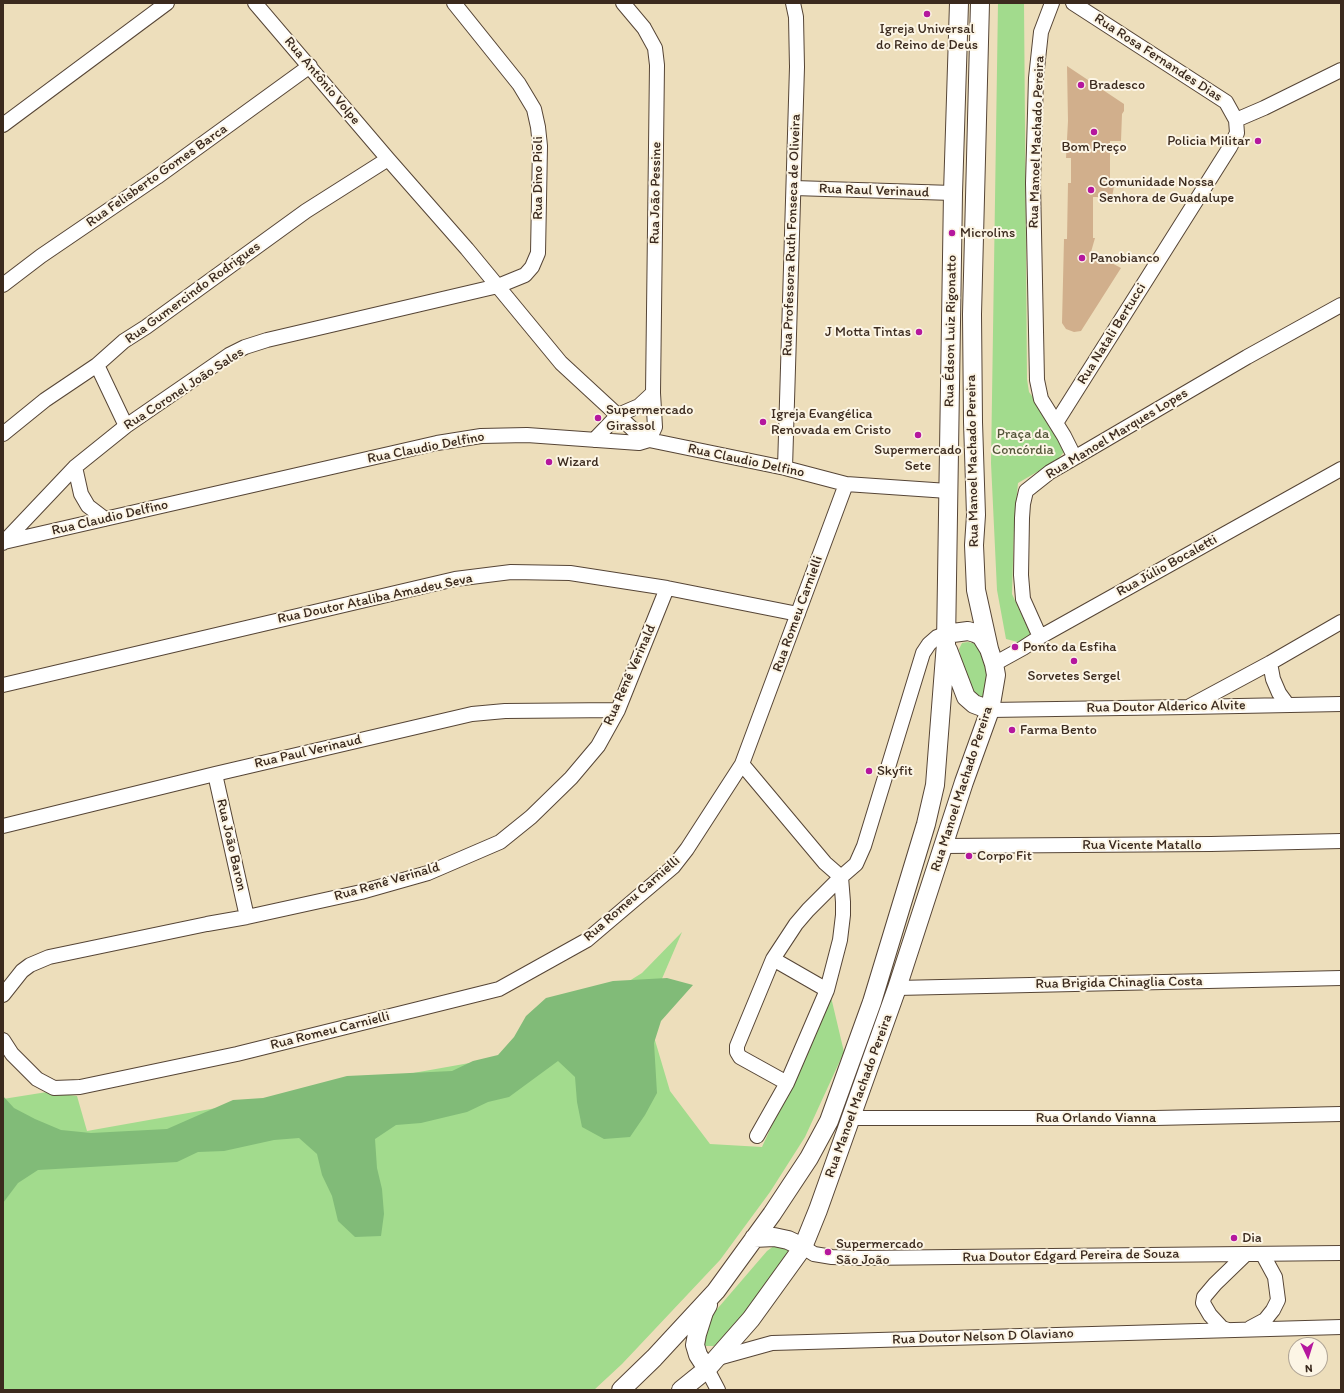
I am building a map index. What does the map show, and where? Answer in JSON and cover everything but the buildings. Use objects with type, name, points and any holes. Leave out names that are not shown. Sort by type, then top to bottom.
[{"type":"main road","name":"Rua Édson Luiz Rigonatto","points":[[945,639],[958,3]]},
{"type":"main road","name":"Rua Manoel Machado Pereira","points":[[681,1390],[713,1363],[751,1320],[803,1247],[818,1210],[897,988],[964,782],[990,710],[996,675],[976,590],[974,546],[976,515],[972,314],[980,3]]},
{"type":"main road","points":[[948,492],[958,494],[968,500],[976,515]]},
{"type":"main road","points":[[990,710],[974,704],[966,697],[945,639],[968,631],[981,636],[992,656]]},
{"type":"main road","name":"Rua Manoel Machado Pereira","points":[[621,1390],[654,1358],[716,1291],[794,1181],[809,1158],[829,1121],[872,1002],[926,824],[935,784],[945,639]]},
{"type":"main road","points":[[754,1238],[774,1237],[788,1240],[803,1247]]},
{"type":"main road","points":[[713,1363],[698,1355],[695,1345],[704,1312],[716,1291]]},
{"type":"street","points":[[3,125],[167,3]]},
{"type":"street","name":"Rua Antônio Volpe","points":[[255,3],[388,159]]},
{"type":"street","name":"Rua Dino Pioli","points":[[454,3],[519,84],[534,109],[538,127],[540,146],[538,253],[532,267],[525,274],[498,286]]},
{"type":"street","name":"Rua João Pessine","points":[[623,3],[644,28],[655,48],[657,66],[652,392],[655,427],[649,440]]},
{"type":"street","name":"Rua Professora Ruth Fonseca de Oliveira","points":[[784,468],[798,67],[796,17],[793,3]]},
{"type":"street","name":"Rua Manoel Machado Pereira","points":[[1052,3],[1041,32],[1036,78],[1033,183],[1037,386],[1041,399],[1076,457]]},
{"type":"street","name":"Rua Rosa Fernandes Dias","points":[[1073,3],[1226,102],[1236,120]]},
{"type":"street","name":"Rua Felisberto Gomes Barca","points":[[3,285],[42,256],[157,177],[310,66]]},
{"type":"street","points":[[1236,120],[1264,108],[1341,70]]},
{"type":"street","name":"Rua Natali Bertucci","points":[[1056,423],[1230,147],[1237,133],[1236,120]]},
{"type":"street","points":[[388,159],[498,286],[561,363],[639,435],[649,440]]},
{"type":"street","name":"Rua Gumercindo Rodrigues","points":[[3,434],[44,400],[97,365],[124,341],[146,327],[306,211],[388,159]]},
{"type":"street","name":"Rua Raul Verinaud","points":[[794,188],[953,193]]},
{"type":"street","name":"Rua Coronel João Sales","points":[[3,542],[75,466],[126,426],[229,355],[245,347],[300,332],[498,286]]},
{"type":"street","name":"Rua Manoel Marques Lopes","points":[[1040,637],[1023,599],[1021,575],[1023,504],[1026,492],[1050,472],[1247,357],[1341,305]]},
{"type":"street","points":[[97,365],[126,426]]},
{"type":"street","points":[[594,440],[618,415],[639,406],[652,392]]},
{"type":"street","name":"Rua Claudio Delfino","points":[[3,542],[429,445],[474,437],[527,435],[639,443],[649,440],[784,468],[846,484],[948,492]]},
{"type":"street","points":[[75,466],[81,494],[88,506],[105,519]]},
{"type":"street","name":"Rua Júlio Bocaletti","points":[[992,656],[1023,648],[1040,637],[1341,469]]},
{"type":"street","name":"Rua Romeu Carnielli","points":[[3,1040],[12,1054],[37,1079],[54,1088],[80,1087],[237,1054],[499,990],[587,940],[673,867],[688,849],[742,764],[846,484]]},
{"type":"street","name":"Rua Doutor Ataliba Amadeu Seva","points":[[3,685],[455,579],[511,572],[570,573],[668,588],[798,614]]},
{"type":"street","name":"Rua Renê Verinald","points":[[3,995],[22,971],[49,957],[247,917],[360,892],[428,873],[500,842],[531,817],[571,778],[598,746],[618,710],[668,588]]},
{"type":"street","points":[[1188,707],[1270,663],[1341,622]]},
{"type":"street","points":[[787,1083],[740,1057],[737,1052],[737,1046],[774,959],[800,919],[841,877],[856,864],[864,846],[923,653],[929,644],[937,637],[945,639]]},
{"type":"street","points":[[1270,663],[1273,679],[1279,693],[1287,704]]},
{"type":"street","name":"Rua Doutor Alderico Alvite","points":[[990,710],[1341,704]]},
{"type":"street","name":"Rua Paul Verinaud","points":[[3,826],[215,774],[472,714],[506,711],[618,710]]},
{"type":"street","points":[[742,764],[825,862],[841,877],[843,902],[840,940],[827,990],[787,1083],[757,1136]]},
{"type":"street","name":"Rua João Baron","points":[[215,774],[247,917]]},
{"type":"street","name":"Rua Vicente Matallo","points":[[943,846],[1211,844],[1341,841]]},
{"type":"street","points":[[774,959],[827,990]]},
{"type":"street","name":"Rua Brigida Chinaglia Costa","points":[[897,988],[1341,978]]},
{"type":"street","name":"Rua Orlando Vianna","points":[[851,1118],[1155,1118],[1341,1114]]},
{"type":"street","name":"Rua Doutor Edgard Pereira de Souza","points":[[803,1247],[814,1254],[859,1258],[1341,1253]]},
{"type":"street","points":[[1228,1330],[1222,1328],[1210,1316],[1203,1303],[1204,1296],[1245,1255]]},
{"type":"street","name":"Rua Doutor Nelson D Olaviano","points":[[1249,1329],[1265,1320],[1273,1310],[1278,1300],[1275,1277],[1262,1255]]},
{"type":"street","name":"Rua Doutor Nelson D Olaviano","points":[[713,1363],[772,1343],[1341,1327]]},
{"type":"street","points":[[713,1363],[718,1390]]},
{"type":"green space","name":"Praça da Concórdia","points":[[998,3],[1024,3],[1027,379],[1029,392],[1046,415],[1064,452],[1056,461],[1018,483],[1014,526],[1012,594],[1031,635],[1018,642],[1006,639],[997,590],[991,463]]},
{"type":"green space","points":[[968,642],[976,644],[981,651],[991,680],[988,699],[977,700],[968,691],[959,649],[962,643]]},
{"type":"green space","points":[[682,932],[658,988],[654,1037],[670,1091],[710,1144],[762,1147],[831,997],[844,1052],[805,1137],[770,1192],[720,1260],[622,1364],[594,1390],[3,1390],[3,1099],[47,1092],[77,1096],[87,1131],[492,1059],[576,1014],[642,973]]},
{"type":"green space","points":[[667,978],[693,985],[661,1021],[654,1043],[657,1093],[645,1115],[630,1137],[604,1139],[582,1127],[577,1102],[575,1077],[558,1061],[509,1097],[488,1102],[467,1112],[421,1123],[396,1125],[375,1139],[377,1168],[382,1189],[384,1214],[381,1236],[355,1237],[338,1221],[332,1196],[322,1175],[317,1154],[299,1138],[274,1140],[224,1151],[198,1152],[177,1162],[38,1170],[18,1183],[3,1203],[3,1096],[14,1108],[61,1130],[91,1133],[167,1129],[233,1100],[263,1098],[347,1076],[452,1071],[473,1061],[498,1055],[514,1037],[526,1016],[546,998],[613,981]]},
{"type":"green space","points":[[778,1243],[787,1245],[790,1251],[753,1307],[714,1346],[706,1346],[701,1341],[706,1322],[767,1251]]},
{"type":"place","name":"Igreja Universal do Reino de Deus","points":[[927,14]]},
{"type":"place","name":"Bradesco","points":[[1081,85]]},
{"type":"place","name":"Bom Preço","points":[[1094,132]]},
{"type":"place","name":"Policia Militar","points":[[1258,141]]},
{"type":"place","name":"Comunidade Nossa Senhora de Guadalupe","points":[[1091,190]]},
{"type":"place","name":"Microlins","points":[[952,233]]},
{"type":"place","name":"Panobianco","points":[[1082,258]]},
{"type":"place","name":"J Motta Tintas","points":[[919,332]]},
{"type":"place","name":"Supermercado Girassol","points":[[598,418]]},
{"type":"place","name":"Igreja Evangélica Renovada em Cristo","points":[[763,422]]},
{"type":"place","name":"Supermercado Sete","points":[[918,435]]},
{"type":"place","name":"Wizard","points":[[549,462]]},
{"type":"place","name":"Ponto da Esfiha","points":[[1015,647]]},
{"type":"place","name":"Sorvetes Sergel","points":[[1074,661]]},
{"type":"place","name":"Farma Bento","points":[[1012,730]]},
{"type":"place","name":"Skyfit","points":[[869,771]]},
{"type":"place","name":"Corpo Fit","points":[[969,856]]},
{"type":"place","name":"Dia","points":[[1234,1238]]},
{"type":"place","name":"Supermercado São João","points":[[828,1252]]}]
